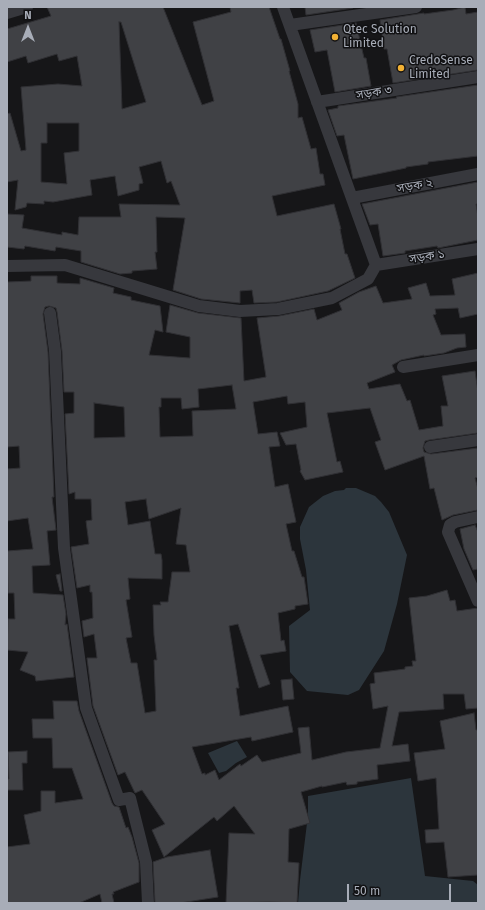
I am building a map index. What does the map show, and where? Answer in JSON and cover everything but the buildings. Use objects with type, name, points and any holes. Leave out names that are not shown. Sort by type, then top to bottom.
[{"type":"street","points":[[7,14],[27,7]]},
{"type":"street","points":[[7,266],[65,265],[199,306],[240,311],[278,309],[332,298],[368,278],[376,265],[283,7]]},
{"type":"street","points":[[290,25],[416,7]]},
{"type":"street","name":"সড়ক ৩","points":[[317,102],[478,77]]},
{"type":"street","name":"সড়ক ২","points":[[352,198],[478,174]]},
{"type":"street","name":"সড়ক ১","points":[[376,265],[478,249]]},
{"type":"street","points":[[50,314],[55,351],[64,548],[86,708],[119,800],[130,798],[146,862],[148,903]]},
{"type":"street","points":[[403,367],[478,355]]},
{"type":"street","points":[[430,447],[478,440]]},
{"type":"street","points":[[478,517],[455,522],[450,525],[448,532],[478,601]]},
{"type":"shaded area","points":[[346,488],[356,488],[375,496],[381,502],[389,512],[407,555],[397,604],[384,651],[359,690],[348,695],[307,691],[290,672],[289,626],[310,610],[306,570],[300,539],[300,527],[309,507],[323,496],[335,491],[344,490]]},
{"type":"shaded area","points":[[237,741],[247,757],[226,771],[219,773],[208,753]]},
{"type":"shaded area","points":[[411,778],[425,876],[473,881],[478,885],[478,903],[298,903],[308,815],[308,796]]},
{"type":"place","name":"Qtec Solution Limited","points":[[335,37]]},
{"type":"place","name":"CredoSense Limited","points":[[401,68]]}]
